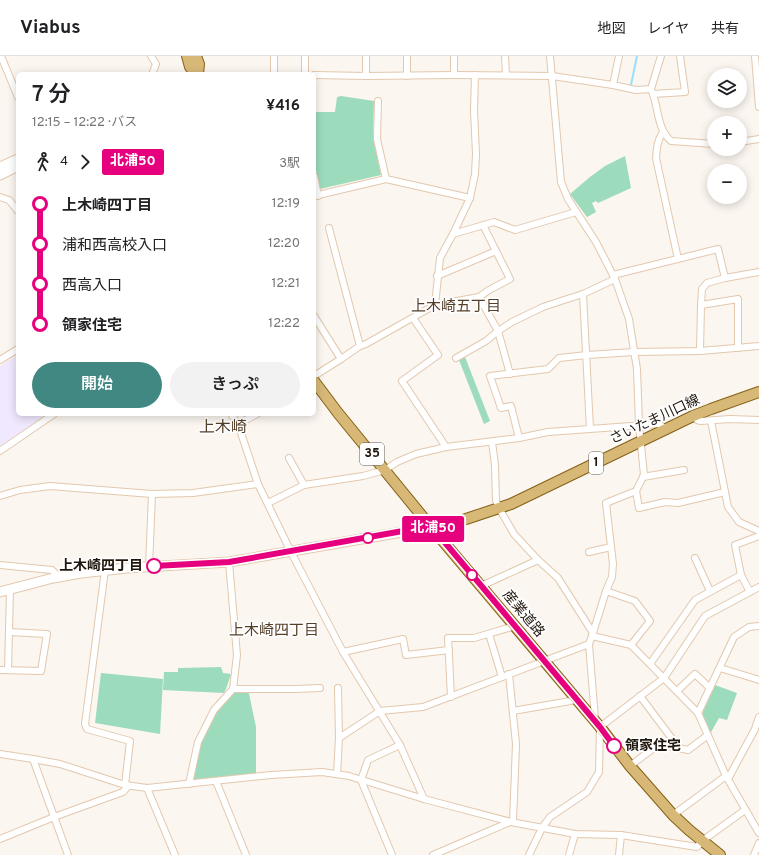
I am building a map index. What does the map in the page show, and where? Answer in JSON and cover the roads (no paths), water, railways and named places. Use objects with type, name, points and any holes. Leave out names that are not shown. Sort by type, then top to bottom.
[{"type":"main road","points":[[187,56],[190,67],[196,72]]},
{"type":"main road","points":[[196,56],[199,64],[198,72]]},
{"type":"main road","points":[[0,167],[16,160]]},
{"type":"main road","points":[[0,175],[16,167]]},
{"type":"main road","name":"産業道路","points":[[316,384],[384,470],[576,700],[598,724],[630,766],[673,815],[720,855]]},
{"type":"main road","name":"さいたま川口線","points":[[431,526],[466,519],[511,504],[693,416],[759,392]]},
{"type":"main road","points":[[0,592],[59,577],[105,570],[229,562],[431,526]]},
{"type":"street","points":[[1,56],[16,92]]},
{"type":"street","points":[[151,56],[156,64],[153,72]]},
{"type":"street","points":[[274,56],[274,72]]},
{"type":"street","points":[[305,56],[305,72]]},
{"type":"street","points":[[366,56],[366,76]]},
{"type":"street","points":[[407,56],[407,76]]},
{"type":"street","points":[[454,56],[454,75]]},
{"type":"street","points":[[505,56],[506,75]]},
{"type":"street","points":[[550,56],[561,182],[568,199],[596,242],[614,277],[628,319],[637,369],[639,425],[644,475],[636,491],[639,508],[665,502],[678,503],[725,492]]},
{"type":"street","points":[[613,85],[619,56]]},
{"type":"street","points":[[661,56],[652,91],[663,132],[671,141],[707,144]]},
{"type":"street","points":[[316,75],[552,76],[636,90],[685,92],[680,56]]},
{"type":"street","points":[[755,56],[759,107]]},
{"type":"street","points":[[435,306],[440,258],[470,198],[475,174],[475,75]]},
{"type":"street","points":[[378,101],[377,139],[386,179]]},
{"type":"street","points":[[663,132],[659,138],[656,158],[678,259]]},
{"type":"street","points":[[747,141],[759,140]]},
{"type":"street","points":[[316,196],[386,179],[470,198]]},
{"type":"street","points":[[0,197],[9,200],[16,209]]},
{"type":"street","points":[[453,234],[494,222],[516,230],[576,212]]},
{"type":"street","points":[[316,375],[360,346],[435,306],[479,297],[510,279],[483,225]]},
{"type":"street","points":[[329,228],[360,346]]},
{"type":"street","points":[[456,358],[486,341],[512,322],[543,307],[583,294],[614,277],[718,249],[725,278]]},
{"type":"street","points":[[437,276],[496,251]]},
{"type":"street","points":[[700,350],[702,288],[707,283],[759,272]]},
{"type":"street","points":[[583,294],[590,429]]},
{"type":"street","points":[[479,297],[498,331],[510,374]]},
{"type":"street","points":[[701,305],[738,299],[738,348]]},
{"type":"street","points":[[413,318],[438,355],[402,381],[446,448]]},
{"type":"street","points":[[316,319],[341,359]]},
{"type":"street","points":[[519,438],[511,406],[500,408],[490,376],[548,369],[559,358],[634,352],[759,346]]},
{"type":"street","points":[[0,360],[16,350]]},
{"type":"street","points":[[0,451],[51,416]]},
{"type":"street","points":[[232,416],[238,424],[258,484],[291,552],[343,652],[400,745],[424,799]]},
{"type":"street","points":[[238,424],[253,416]]},
{"type":"street","points":[[693,416],[697,420],[701,421],[730,419],[759,420]]},
{"type":"street","points":[[711,421],[728,507],[739,522],[759,531]]},
{"type":"street","points":[[268,503],[304,485],[363,476],[384,470],[397,462],[416,454],[446,448],[519,438],[548,432],[659,424],[666,429]]},
{"type":"street","points":[[492,442],[495,465],[496,502],[514,534],[538,560],[558,578],[593,634],[631,645],[698,713],[727,778],[759,833]]},
{"type":"street","points":[[289,458],[304,485]]},
{"type":"street","points":[[643,477],[684,470]]},
{"type":"street","points":[[0,496],[20,490],[50,486],[152,494],[193,493],[258,484]]},
{"type":"street","points":[[529,855],[542,828],[550,817],[587,792],[599,772],[598,724],[589,644],[612,577],[613,564],[606,503],[636,491]]},
{"type":"street","points":[[149,567],[152,494]]},
{"type":"street","points":[[750,592],[741,575],[735,545],[759,536]]},
{"type":"street","points":[[589,552],[611,547]]},
{"type":"street","points":[[695,558],[710,591]]},
{"type":"street","points":[[481,586],[538,560]]},
{"type":"street","points":[[189,784],[198,742],[214,710],[233,689],[237,655],[229,562]]},
{"type":"street","points":[[0,565],[52,570],[59,577]]},
{"type":"street","points":[[0,839],[123,792],[127,785],[130,741],[87,729],[85,724],[105,570]]},
{"type":"street","points":[[650,664],[695,600],[741,575]]},
{"type":"street","points":[[598,724],[664,678],[705,616],[759,587]]},
{"type":"street","points":[[8,670],[10,590]]},
{"type":"street","points":[[606,591],[635,601],[650,621],[631,645]]},
{"type":"street","points":[[451,697],[448,638],[474,638],[515,626]]},
{"type":"street","points":[[698,713],[734,637],[749,627],[759,626]]},
{"type":"street","points":[[0,670],[41,671],[47,634],[9,632]]},
{"type":"street","points":[[489,634],[502,677]]},
{"type":"street","points":[[343,652],[403,639],[406,656],[449,650]]},
{"type":"street","points":[[339,738],[380,711],[423,708],[589,644]]},
{"type":"street","points":[[720,668],[759,680]]},
{"type":"street","points":[[509,674],[516,744],[512,822]]},
{"type":"street","points":[[677,691],[695,674],[710,688]]},
{"type":"street","points":[[233,689],[320,688]]},
{"type":"street","points":[[337,774],[339,738],[338,688]]},
{"type":"street","points":[[640,696],[679,748]]},
{"type":"street","points":[[513,711],[576,700]]},
{"type":"street","points":[[673,815],[727,778],[755,729],[759,717]]},
{"type":"street","points":[[630,766],[659,744],[688,750],[708,735]]},
{"type":"street","points":[[392,855],[361,780],[368,760],[400,745]]},
{"type":"street","points":[[0,754],[60,764],[127,785],[147,788],[271,775],[322,772],[337,774],[349,776],[424,799],[512,822],[575,834],[621,835],[697,847],[702,841],[745,810]]},
{"type":"street","points":[[33,759],[68,855]]},
{"type":"street","points":[[216,781],[246,855]]},
{"type":"street","points":[[147,788],[175,855]]},
{"type":"street","points":[[433,855],[512,822]]},
{"type":"street","points":[[569,855],[575,834]]},
{"type":"street","points":[[619,855],[621,835]]},
{"type":"street","points":[[754,855],[759,843]]},
{"type":"waterway","points":[[631,85],[637,56]]},
{"type":"place","name":"上木崎四丁目","points":[[154,566]]},
{"type":"place","name":"領家住宅","points":[[614,746]]},
{"type":"district","name":"上木崎五丁目","points":[[456,307]]},
{"type":"district","name":"上木崎","points":[[223,428]]},
{"type":"district","name":"上木崎四丁目","points":[[274,631]]}]
